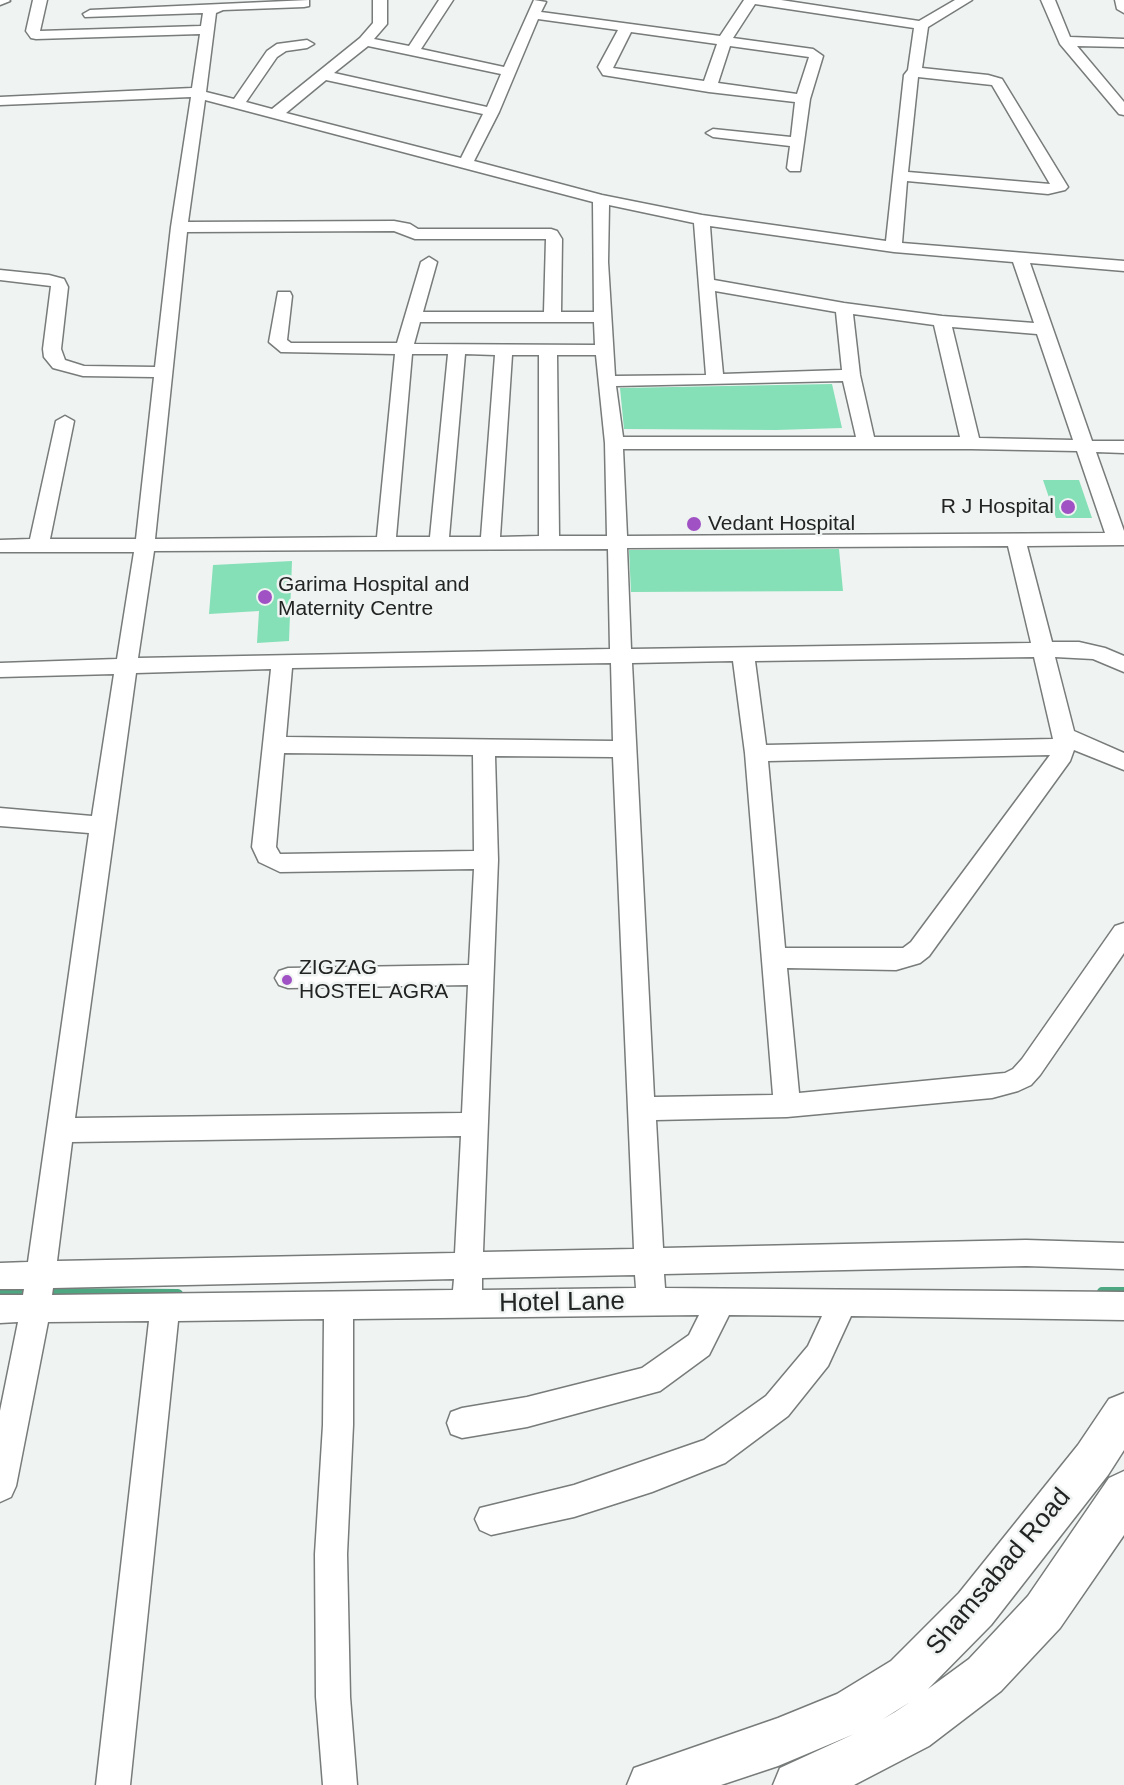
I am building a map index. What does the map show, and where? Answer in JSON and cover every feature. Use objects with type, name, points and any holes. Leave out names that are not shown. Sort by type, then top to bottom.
[{"type":"main road","name":"Shamsabad Road","points":[[651,1785],[729,1773],[853,1711],[907,1677],[981,1601],[1093,1460],[1124,1413]]},
{"type":"main road","points":[[797,1785],[836,1769],[912,1729],[985,1675],[1044,1612],[1107,1522],[1124,1493]]},
{"type":"street","points":[[40,0],[33,31],[36,35],[207,30]]},
{"type":"street","points":[[275,114],[365,41],[380,24],[380,0]]},
{"type":"street","points":[[412,50],[446,0]]},
{"type":"street","points":[[465,164],[492,112],[540,0]]},
{"type":"street","points":[[709,87],[725,39],[752,0],[921,25],[961,2]]},
{"type":"street","points":[[943,0],[961,2]]},
{"type":"street","points":[[1048,0],[1057,27],[1065,41],[1122,106]]},
{"type":"street","points":[[1122,0],[1124,9]]},
{"type":"street","points":[[90,14],[214,5],[304,3]]},
{"type":"street","points":[[0,1486],[38,1290],[124,667],[145,544],[179,227],[207,30],[214,5]]},
{"type":"street","points":[[534,15],[725,39],[813,53],[816,56],[803,99],[795,168]]},
{"type":"street","points":[[894,247],[911,75],[915,72],[921,25]]},
{"type":"street","points":[[627,27],[605,70],[803,99]]},
{"type":"street","points":[[365,41],[509,72]]},
{"type":"street","points":[[1065,41],[1124,43]]},
{"type":"street","points":[[238,104],[272,54],[282,47],[307,44]]},
{"type":"street","points":[[900,176],[1048,189],[1060,187],[998,82],[915,72]]},
{"type":"street","points":[[323,75],[492,112]]},
{"type":"street","points":[[0,101],[165,92],[197,94],[601,199],[702,220],[894,247],[1124,266]]},
{"type":"street","points":[[713,133],[798,142]]},
{"type":"street","points":[[601,199],[600,262],[606,381],[614,443],[615,541],[650,1281]]},
{"type":"street","points":[[702,220],[716,380]]},
{"type":"street","points":[[179,227],[394,226],[404,227],[415,234],[551,234],[554,239],[552,317]]},
{"type":"street","points":[[0,546],[549,541],[1120,540],[1042,329],[1020,259]]},
{"type":"street","points":[[386,543],[404,348],[411,317],[429,262]]},
{"type":"street","points":[[0,275],[55,280],[58,283],[60,287],[52,349],[53,357],[59,364],[83,371],[164,372]]},
{"type":"street","points":[[706,284],[844,308],[942,321],[1042,329]]},
{"type":"street","points":[[284,296],[278,342],[282,347],[605,350]]},
{"type":"street","points":[[844,308],[851,375],[866,441]]},
{"type":"street","points":[[411,317],[603,317]]},
{"type":"street","points":[[942,321],[971,443]]},
{"type":"street","points":[[439,542],[457,347]]},
{"type":"street","points":[[490,542],[504,348]]},
{"type":"street","points":[[548,349],[549,541]]},
{"type":"street","points":[[606,381],[851,375]]},
{"type":"street","points":[[39,546],[65,421]]},
{"type":"street","points":[[614,443],[866,441],[1124,447]]},
{"type":"street","points":[[774,958],[896,960],[911,956],[920,949],[1062,755],[1064,741],[1016,540]]},
{"type":"street","points":[[0,670],[282,661],[1089,650],[1124,665]]},
{"type":"street","points":[[742,654],[756,753],[787,1106]]},
{"type":"street","points":[[282,661],[264,847],[267,856],[280,862],[486,860]]},
{"type":"street","points":[[756,753],[1064,741],[1124,762]]},
{"type":"street","points":[[274,745],[624,749]]},
{"type":"street","points":[[468,1283],[486,860],[484,747]]},
{"type":"street","points":[[0,816],[102,825]]},
{"type":"street","points":[[641,1109],[787,1106],[992,1087],[1022,1077],[1124,933]]},
{"type":"street","points":[[288,978],[482,975]]},
{"type":"street","points":[[61,1130],[475,1124]]},
{"type":"street","points":[[0,1276],[38,1290],[650,1281],[1026,1253],[1124,1256]]},
{"type":"street","name":"Hotel Lane","points":[[0,1309],[38,1290],[165,1307],[339,1305],[468,1283],[650,1281],[721,1301],[1124,1306]]},
{"type":"street","points":[[462,1423],[527,1412],[649,1380],[699,1345],[721,1301]]},
{"type":"street","points":[[491,1519],[574,1501],[652,1476],[714,1452],[777,1406],[818,1356],[843,1302]]},
{"type":"street","points":[[339,1305],[338,1425],[331,1554],[333,1697],[340,1785]]},
{"type":"street","points":[[114,1785],[165,1307]]},
{"type":"building","points":[[832,384],[842,428],[624,429],[620,388]]},
{"type":"building","points":[[1043,480],[1079,480],[1092,518],[1056,518]]},
{"type":"building","points":[[839,549],[843,591],[631,592],[629,550]]},
{"type":"building","points":[[292,561],[289,641],[257,643],[259,611],[209,614],[213,565]]},
{"type":"waterway","points":[[1102,1292],[1124,1292]]},
{"type":"waterway","points":[[0,1293],[31,1293]]},
{"type":"waterway","points":[[43,1293],[178,1294]]},
{"type":"place","name":"R J Hospital","points":[[1068,507]]},
{"type":"place","name":"Vedant Hospital","points":[[694,524]]},
{"type":"place","name":"Garima Hospital and Maternity Centre","points":[[265,597]]},
{"type":"place","name":"ZIGZAG HOSTEL AGRA","points":[[287,980]]}]
